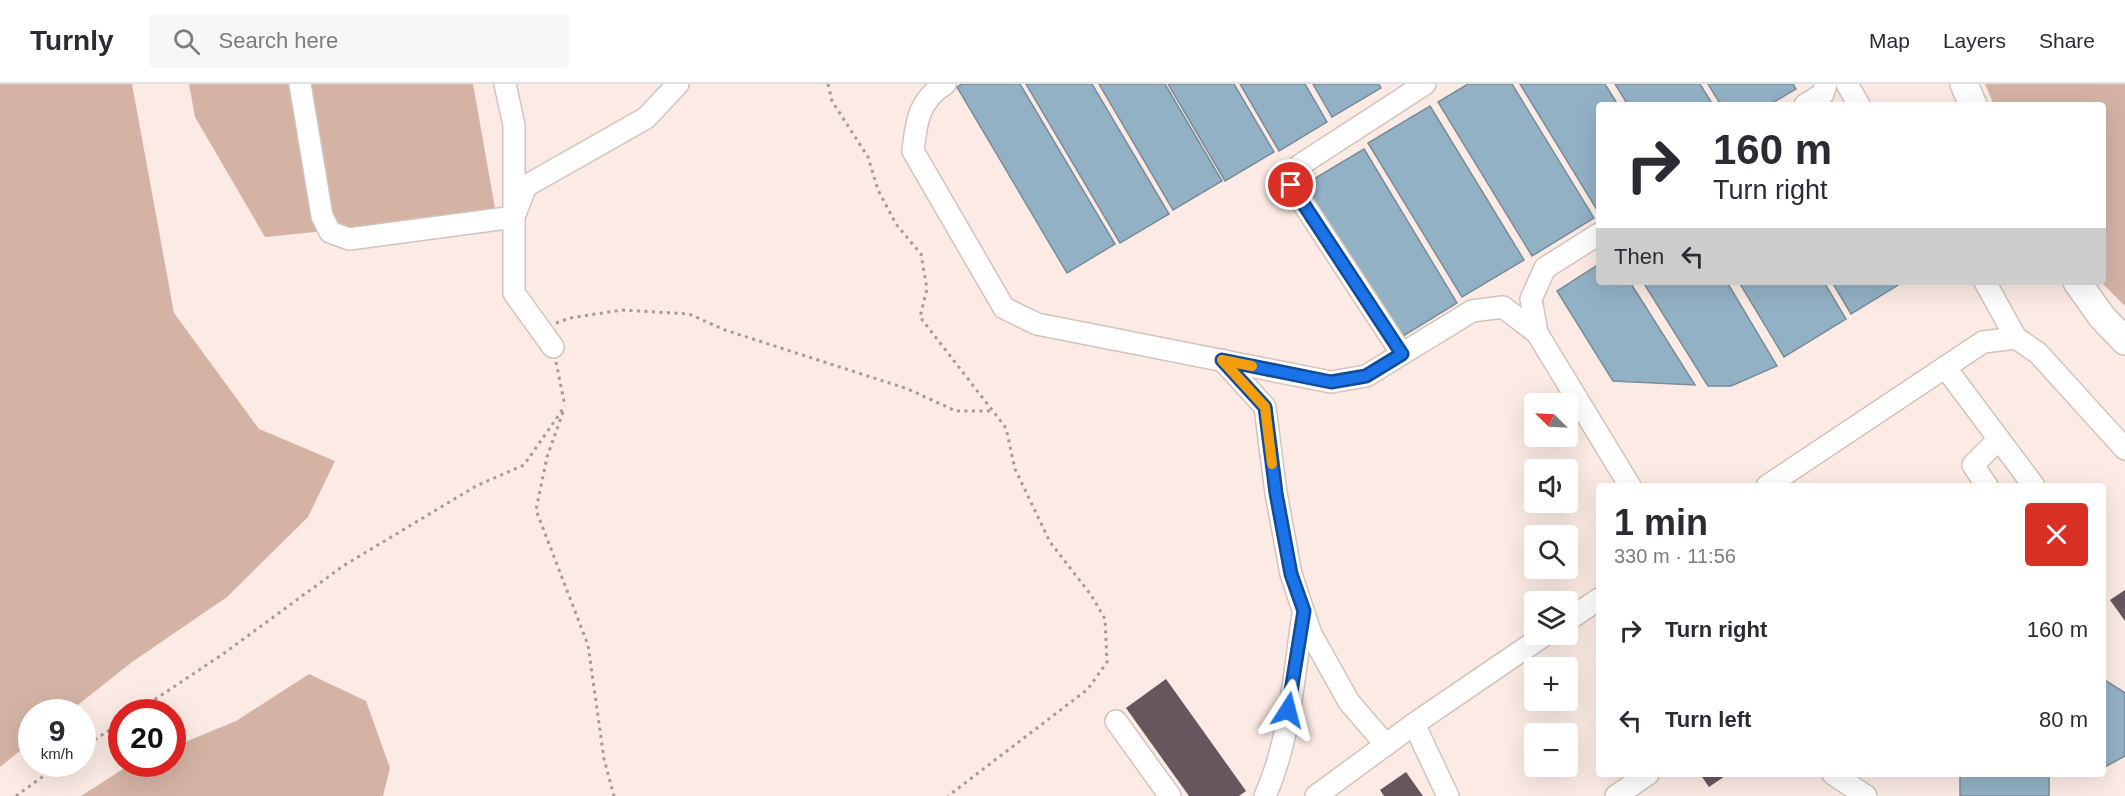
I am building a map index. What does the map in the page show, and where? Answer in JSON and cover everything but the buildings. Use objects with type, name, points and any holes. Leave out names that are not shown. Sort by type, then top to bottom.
[{"type":"main road","points":[[1964,84],[1972,102]]},
{"type":"main road","points":[[2079,285],[2102,317],[2125,341]]},
{"type":"street","points":[[300,84],[322,216],[330,232],[349,239],[514,217]]},
{"type":"street","points":[[505,84],[514,124],[514,293],[553,347]]},
{"type":"street","points":[[514,217],[526,186],[646,118],[678,84]]},
{"type":"street","points":[[945,84],[932,92],[916,121],[913,151],[1004,308],[1037,324],[1331,382],[1366,376],[1472,311],[1503,307],[1537,333]]},
{"type":"street","points":[[1402,354],[1291,185],[1300,165],[1425,84]]},
{"type":"street","points":[[1810,102],[1823,94],[1826,84]]},
{"type":"street","points":[[1847,84],[1857,102]]},
{"type":"street","points":[[1596,236],[1545,268],[1531,299],[1537,333],[1628,483]]},
{"type":"street","points":[[1987,285],[2016,338],[2038,353],[2125,449]]},
{"type":"street","points":[[1771,483],[1983,342],[2016,338]]},
{"type":"street","points":[[1222,360],[1265,407],[1276,493],[1291,574],[1311,634],[1349,702],[1386,745]]},
{"type":"street","points":[[1945,367],[2032,483]]},
{"type":"street","points":[[1985,483],[1973,465],[1999,439]]},
{"type":"street","points":[[1578,613],[1596,601]]},
{"type":"street","points":[[1265,796],[1274,776],[1286,721],[1304,611]]},
{"type":"street","points":[[1316,796],[1414,724],[1530,645]]},
{"type":"street","points":[[1116,721],[1170,796]]},
{"type":"street","points":[[1414,724],[1448,796]]},
{"type":"street","points":[[1616,796],[1644,777]]},
{"type":"street","points":[[1838,777],[1866,796]]},
{"type":"path","points":[[828,84],[832,101],[868,157],[878,190],[896,224],[921,254],[927,289],[920,317],[1006,428],[1015,469],[1050,542],[1105,619],[1107,662],[1088,689],[948,796]]},
{"type":"path","points":[[540,329],[570,318],[622,310],[689,314],[725,330],[908,389],[956,411],[993,411]]},
{"type":"path","points":[[553,347],[565,406],[547,457],[536,510],[588,645],[604,759],[614,796]]},
{"type":"path","points":[[156,699],[224,654],[343,566],[476,486],[524,465],[565,406]]},
{"type":"path","points":[[16,796],[42,777]]},
{"type":"shaded area","points":[[0,84],[132,84],[174,313],[259,429],[335,461],[308,517],[227,597],[132,662],[85,699],[18,699],[18,752],[0,767]]},
{"type":"shaded area","points":[[189,84],[473,84],[496,214],[265,237],[195,117]]},
{"type":"shaded area","points":[[1985,84],[2125,84],[2125,306],[2104,285],[2106,285],[2106,102],[1993,102]]},
{"type":"shaded area","points":[[309,674],[366,701],[390,768],[383,796],[81,796],[111,777],[186,777],[186,742],[236,721]]},
{"type":"water","points":[[962,84],[1020,84],[1115,244],[1067,273],[957,87]]},
{"type":"water","points":[[1026,84],[1092,84],[1169,214],[1120,243]]},
{"type":"water","points":[[1099,84],[1165,84],[1222,181],[1173,210]]},
{"type":"water","points":[[1168,84],[1234,84],[1274,152],[1225,181]]},
{"type":"water","points":[[1240,84],[1305,84],[1327,122],[1279,151]]},
{"type":"water","points":[[1313,84],[1379,84],[1381,88],[1332,117]]},
{"type":"water","points":[[1468,84],[1512,84],[1594,218],[1532,256],[1438,102]]},
{"type":"water","points":[[1520,84],[1605,84],[1616,102],[1596,102],[1596,208]]},
{"type":"water","points":[[1615,84],[1700,84],[1711,102],[1626,102]]},
{"type":"water","points":[[1708,84],[1793,84],[1796,89],[1774,102],[1719,102]]},
{"type":"water","points":[[1430,106],[1524,260],[1462,297],[1368,143]]},
{"type":"water","points":[[1364,149],[1457,303],[1395,341],[1302,186]]},
{"type":"water","points":[[1596,266],[1596,285],[1632,285],[1695,385],[1613,381],[1557,291]]},
{"type":"water","points":[[1645,285],[1729,285],[1777,366],[1731,386],[1708,386]]},
{"type":"water","points":[[1741,285],[1826,285],[1846,319],[1784,357]]},
{"type":"water","points":[[1834,285],[1898,285],[1851,314]]},
{"type":"water","points":[[2106,681],[2125,693],[2125,756],[2106,766]]},
{"type":"water","points":[[1960,777],[2049,777],[2049,796],[1960,796]]},
{"type":"slow traffic","points":[[1252,366],[1222,360],[1265,407],[1272,464]]},
{"type":"route","points":[[1288,710],[1304,611],[1291,574],[1276,493],[1265,407],[1222,360],[1331,382],[1366,376],[1402,354],[1291,185]]}]
